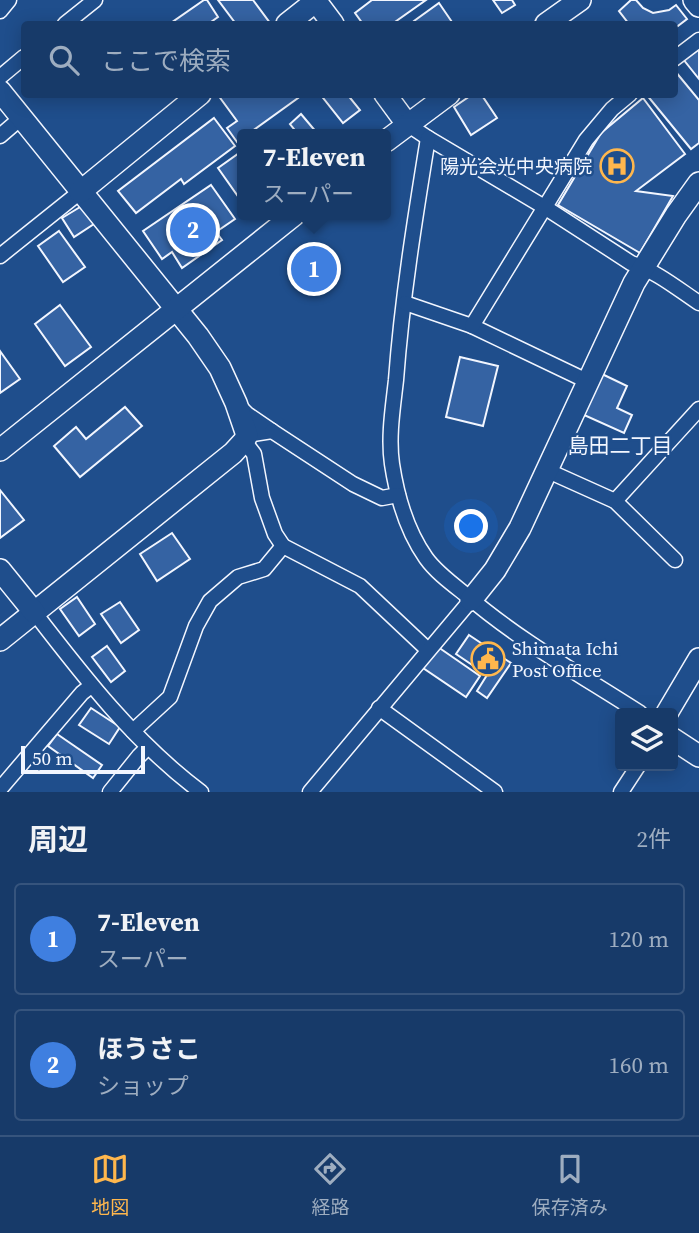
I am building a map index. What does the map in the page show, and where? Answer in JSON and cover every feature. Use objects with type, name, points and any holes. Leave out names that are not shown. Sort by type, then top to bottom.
[{"type":"street","points":[[0,10],[9,0]]},
{"type":"street","points":[[69,21],[95,0]]},
{"type":"street","points":[[290,21],[316,0],[331,21]]},
{"type":"street","points":[[550,21],[580,0]]},
{"type":"street","points":[[694,0],[699,6]]},
{"type":"street","points":[[678,56],[699,40]]},
{"type":"street","points":[[0,77],[21,60]]},
{"type":"street","points":[[0,91],[198,336],[220,368],[254,454],[262,498],[275,534],[283,546],[360,586],[428,650]]},
{"type":"street","points":[[0,256],[195,98]]},
{"type":"street","points":[[389,98],[407,124],[428,138],[699,303]]},
{"type":"street","points":[[391,137],[443,98]]},
{"type":"street","points":[[472,326],[586,140],[612,109],[625,98]]},
{"type":"street","points":[[0,136],[21,118]]},
{"type":"street","points":[[428,138],[404,303],[391,439],[398,495],[407,524],[426,558],[441,575],[489,615],[632,708]]},
{"type":"street","points":[[310,792],[495,570],[520,528],[643,267],[699,183]]},
{"type":"street","points":[[0,450],[288,220]]},
{"type":"street","points":[[404,303],[472,326],[587,381]]},
{"type":"street","points":[[236,403],[247,414],[362,489],[382,498],[398,495]]},
{"type":"street","points":[[615,501],[699,409]]},
{"type":"street","points":[[0,640],[233,453],[246,438],[272,431]]},
{"type":"street","points":[[546,470],[615,501],[675,560]]},
{"type":"street","points":[[133,731],[170,697],[196,626],[210,601],[238,577],[264,569],[283,546]]},
{"type":"street","points":[[0,570],[91,686],[148,747],[201,792]]},
{"type":"street","points":[[670,708],[699,659]]},
{"type":"street","points":[[0,789],[82,693],[91,686]]},
{"type":"street","points":[[379,708],[495,792]]},
{"type":"street","points":[[678,742],[699,756]]},
{"type":"street","points":[[116,790],[148,747]]},
{"type":"street","points":[[621,792],[635,771]]},
{"type":"building","points":[[204,0],[207,0],[218,17],[212,21],[174,21]]},
{"type":"building","points":[[218,0],[253,0],[269,21],[234,21]]},
{"type":"building","points":[[372,0],[426,0],[396,21],[361,21],[355,13]]},
{"type":"building","points":[[493,0],[512,0],[515,5],[502,13]]},
{"type":"building","points":[[631,0],[636,0],[643,8],[653,13],[669,10],[676,5],[687,19],[678,26],[678,21],[627,21],[619,11]]},
{"type":"building","points":[[439,3],[451,21],[414,21]]},
{"type":"building","points":[[699,47],[699,79],[683,59]]},
{"type":"building","points":[[678,75],[699,100],[699,143],[691,149],[649,98],[678,98]]},
{"type":"building","points":[[220,98],[298,98],[255,129],[237,129],[237,142],[227,128],[237,121]]},
{"type":"building","points":[[323,98],[350,98],[360,110],[343,123]]},
{"type":"building","points":[[467,98],[484,98],[497,118],[471,135],[454,107]]},
{"type":"building","points":[[643,98],[685,154],[636,191],[673,196],[640,253],[558,205],[601,133]]},
{"type":"building","points":[[301,114],[314,129],[294,129],[290,124]]},
{"type":"building","points":[[214,118],[235,146],[184,184],[181,179],[136,213],[118,191]]},
{"type":"building","points":[[237,155],[237,195],[218,168]]},
{"type":"building","points":[[211,185],[235,219],[216,232],[222,240],[182,268],[172,252],[162,259],[143,231]]},
{"type":"building","points":[[85,204],[97,222],[74,237],[62,218]]},
{"type":"building","points":[[59,231],[85,267],[63,282],[38,246]]},
{"type":"building","points":[[319,246],[338,272],[310,292],[291,265]]},
{"type":"building","points":[[60,305],[91,347],[65,366],[35,324]]},
{"type":"building","points":[[0,351],[20,379],[0,393]]},
{"type":"building","points":[[460,357],[498,366],[483,426],[446,417]]},
{"type":"building","points":[[602,374],[627,386],[617,408],[632,415],[624,433],[584,415]]},
{"type":"building","points":[[125,407],[142,426],[80,477],[54,446],[76,427],[86,439]]},
{"type":"building","points":[[0,490],[24,520],[0,538]]},
{"type":"building","points":[[172,533],[190,559],[157,581],[140,554]]},
{"type":"building","points":[[77,597],[95,624],[79,636],[60,609]]},
{"type":"building","points":[[120,602],[139,630],[121,643],[101,614]]},
{"type":"building","points":[[469,635],[511,663],[487,698],[477,691],[487,675],[456,654]]},
{"type":"building","points":[[107,646],[125,671],[111,682],[92,657]]},
{"type":"building","points":[[438,647],[480,676],[466,697],[423,668]]},
{"type":"building","points":[[91,708],[120,727],[109,744],[79,725]]},
{"type":"building","points":[[57,734],[102,765],[93,778],[48,746]]},
{"type":"place","name":"陽光会光中央病院","points":[[617,166]]},
{"type":"place","name":"ほうさこ","points":[[193,230]]},
{"type":"place","name":"7-Eleven","points":[[314,269]]},
{"type":"place","name":"Shimata Ichi Post Office","points":[[488,659]]},
{"type":"district","name":"島田二丁目","points":[[620,446]]}]
